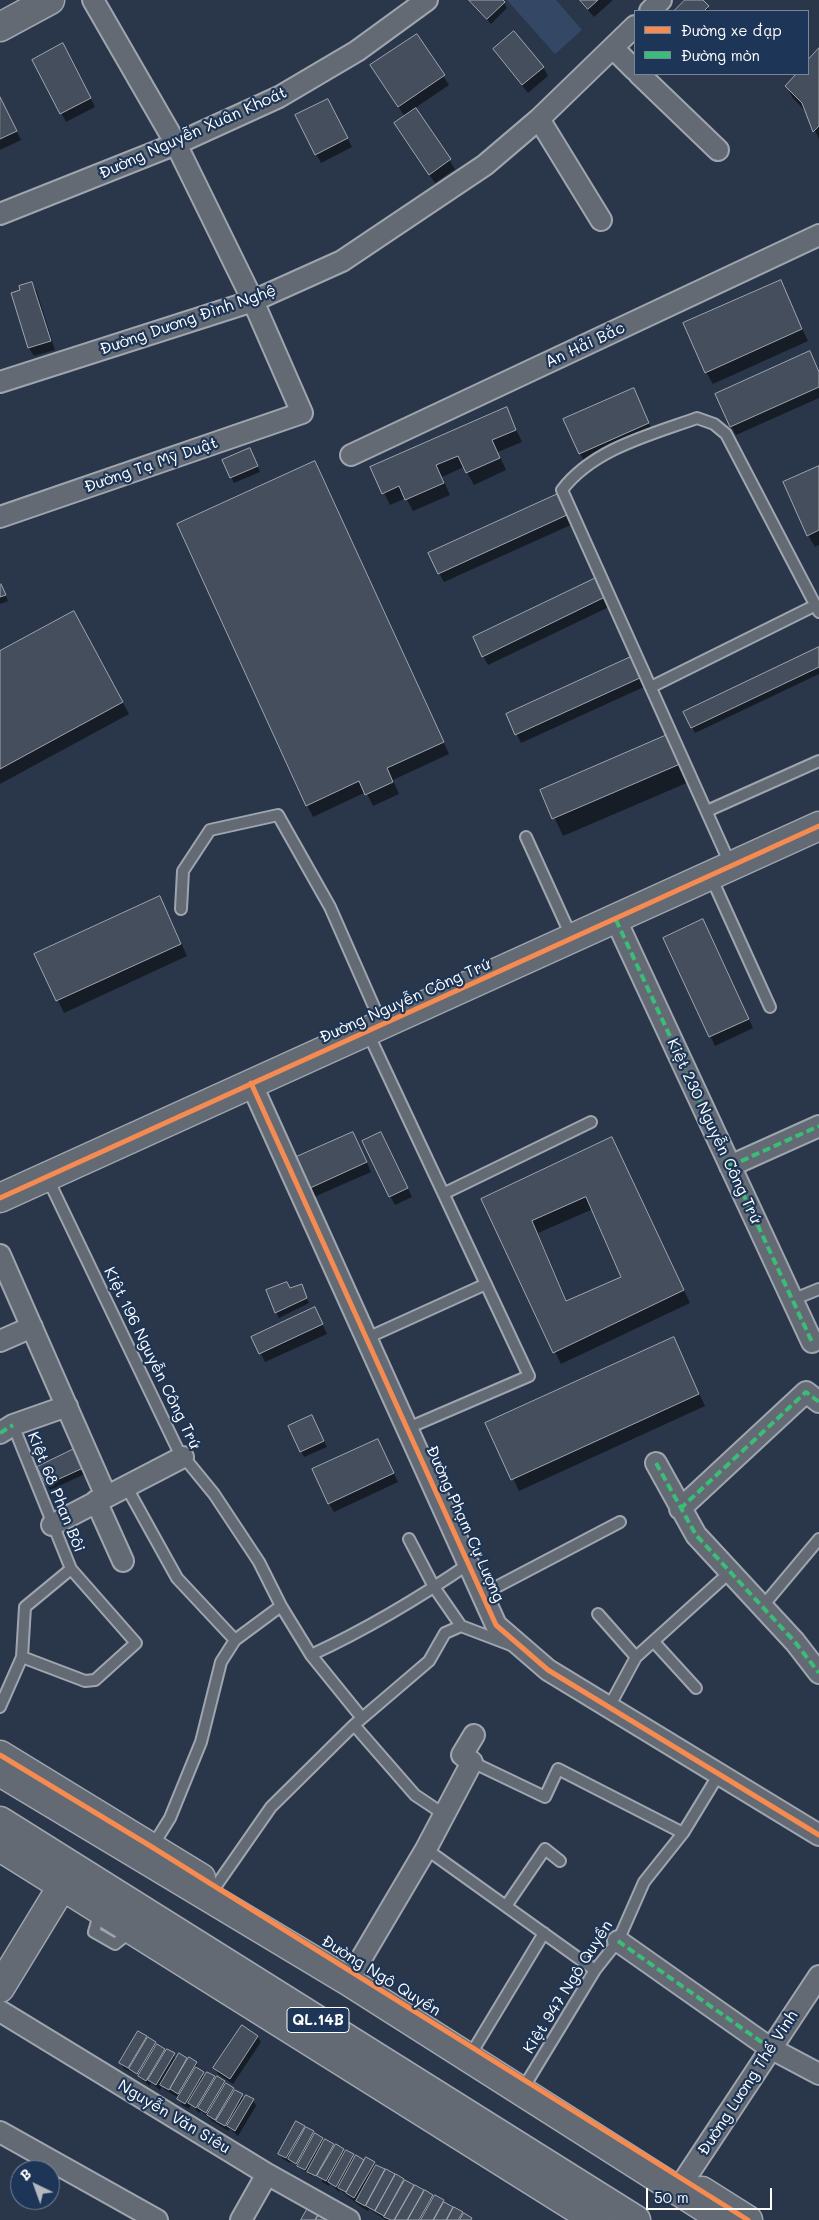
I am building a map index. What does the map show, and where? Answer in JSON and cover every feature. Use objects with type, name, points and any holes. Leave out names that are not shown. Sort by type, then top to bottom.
[{"type":"main road","points":[[0,27],[50,0]]},
{"type":"main road","name":"Đường Nguyễn Công Trứ","points":[[0,1198],[251,1083],[616,920],[819,826]]},
{"type":"main road","name":"Đường Ngô Quyền","points":[[0,1755],[148,1853],[350,1977],[681,2185],[748,2220]]},
{"type":"main road","name":"Đường Ngô Quyền","points":[[0,1772],[148,1853]]},
{"type":"main road","name":"QL.14B","points":[[0,1821],[68,1876],[636,2220]]},
{"type":"main road","points":[[0,1848],[68,1876],[100,1910],[595,2220]]},
{"type":"main road","points":[[0,1988],[68,1876]]},
{"type":"main road","name":"Đường Ngô Quyền","points":[[350,1977],[527,2082],[681,2185]]},
{"type":"main road","points":[[681,2185],[724,2220]]},
{"type":"street","points":[[93,0],[104,9],[176,144],[253,301]]},
{"type":"street","name":"Đường Nguyễn Xuân Khoát","points":[[0,214],[176,144],[280,97],[357,50],[427,0]]},
{"type":"street","points":[[651,10],[661,0]]},
{"type":"street","name":"Đường Dương Đình Nghệ","points":[[0,382],[253,301],[342,261],[485,165],[539,119],[634,27]]},
{"type":"street","points":[[613,48],[634,69]]},
{"type":"street","points":[[640,75],[718,150]]},
{"type":"street","points":[[539,119],[601,220]]},
{"type":"street","name":"An Hải Bắc","points":[[351,455],[819,235]]},
{"type":"street","name":"Đường Tạ Mỹ Duật","points":[[0,517],[302,413],[253,301]]},
{"type":"street","name":"Kiệt 230 Nguyễn Công Trứ","points":[[616,920],[812,1342]]},
{"type":"street","name":"Đường Phạm Cự Lượng","points":[[251,1083],[470,1562],[496,1625],[548,1670],[819,1835]]},
{"type":"street","points":[[730,1166],[819,1126]]},
{"type":"street","points":[[0,1255],[67,1406],[123,1561]]},
{"type":"street","points":[[0,1340],[32,1327]]},
{"type":"street","points":[[680,1509],[812,1397]]},
{"type":"street","points":[[7,1429],[67,1406]]},
{"type":"street","points":[[52,1525],[183,1457]]},
{"type":"street","points":[[656,1463],[696,1535],[729,1573],[795,1642],[819,1673]]},
{"type":"street","points":[[350,1977],[445,1815],[472,1762],[462,1755],[474,1734]]},
{"type":"street","points":[[618,1941],[770,2048],[819,2074]]},
{"type":"street","name":"Đường Lương Thế Vinh","points":[[681,2185],[819,1976]]},
{"type":"street","name":"Nguyễn Văn Siêu","points":[[0,2011],[267,2174],[349,2220]]},
{"type":"street","points":[[0,2132],[125,2213],[157,2220]]},
{"type":"street","points":[[241,2220],[267,2174]]},
{"type":"lane","points":[[650,687],[817,609],[726,434],[714,424],[697,418],[598,457],[572,478],[562,490],[650,687],[707,811],[721,871],[770,1007]]},
{"type":"lane","points":[[707,811],[819,762]]},
{"type":"lane","points":[[181,909],[183,871],[210,830],[278,815],[330,907],[375,1029],[445,1194],[529,1376],[408,1428]]},
{"type":"lane","points":[[526,837],[573,939]]},
{"type":"lane","points":[[445,1194],[591,1122]]},
{"type":"lane","name":"Kiệt 196 Nguyễn Công Trứ","points":[[47,1177],[173,1442],[214,1494],[259,1562],[281,1606],[311,1655],[358,1722],[415,1795],[445,1815]]},
{"type":"lane","points":[[367,1338],[486,1284]]},
{"type":"lane","points":[[792,1300],[819,1289]]},
{"type":"lane","name":"Kiệt 68 Phan Bôi","points":[[7,1429],[72,1569],[136,1643],[95,1680],[85,1681],[22,1657]]},
{"type":"lane","points":[[126,1486],[177,1578],[235,1640]]},
{"type":"lane","points":[[483,1594],[620,1522]]},
{"type":"lane","points":[[212,1892],[271,1806],[358,1722],[429,1661],[445,1633],[461,1626],[434,1587],[409,1538]]},
{"type":"lane","points":[[762,1607],[819,1539]]},
{"type":"lane","points":[[311,1655],[354,1635],[434,1587],[470,1562]]},
{"type":"lane","points":[[0,1707],[22,1657],[25,1606],[72,1569]]},
{"type":"lane","points":[[609,1706],[636,1657],[729,1573]]},
{"type":"lane","points":[[148,1853],[170,1818],[201,1742],[221,1662],[235,1640],[281,1606]]},
{"type":"lane","points":[[598,1614],[636,1657]]},
{"type":"lane","name":"Đường Phạm Cự Lượng","points":[[461,1626],[528,1652]]},
{"type":"lane","points":[[654,1642],[696,1688]]},
{"type":"lane","points":[[472,1762],[545,1797],[558,1769],[683,1833]]},
{"type":"lane","name":"Kiệt 947 Ngô Quyền","points":[[527,2082],[595,1970],[618,1941],[644,1882],[683,1833],[719,1774]]},
{"type":"lane","points":[[426,1849],[595,1970]]},
{"type":"lane","points":[[506,1906],[545,1849],[560,1861]]},
{"type":"lane","points":[[474,2049],[544,1933]]},
{"type":"shaded area","points":[[507,0],[556,0],[582,30],[555,54]]},
{"type":"building","points":[[469,0],[503,0],[505,2],[487,19]]},
{"type":"building","points":[[580,0],[598,0],[588,9]]},
{"type":"building","points":[[685,0],[703,0],[709,6],[705,10],[675,10]]},
{"type":"building","points":[[514,31],[544,67],[522,85],[493,49]]},
{"type":"building","points":[[417,34],[445,75],[398,107],[370,65]]},
{"type":"building","points":[[63,43],[91,98],[60,114],[32,60]]},
{"type":"building","points":[[819,48],[819,126],[813,132],[802,103],[785,86],[795,75],[809,75],[809,59]]},
{"type":"building","points":[[0,97],[17,131],[0,139]]},
{"type":"building","points":[[328,99],[348,138],[315,155],[295,115]]},
{"type":"building","points":[[416,108],[451,159],[429,175],[394,123]]},
{"type":"building","points":[[781,280],[802,329],[705,373],[683,323]]},
{"type":"building","points":[[32,282],[51,341],[28,348],[11,293],[20,290],[19,286]]},
{"type":"building","points":[[810,351],[819,372],[819,387],[730,427],[715,394]]},
{"type":"building","points":[[634,388],[649,423],[579,454],[563,419]]},
{"type":"building","points":[[507,407],[516,430],[492,440],[500,458],[466,473],[458,456],[436,465],[444,483],[405,500],[399,486],[382,494],[370,467]]},
{"type":"building","points":[[250,448],[258,466],[230,478],[222,460]]},
{"type":"building","points":[[315,461],[444,742],[387,768],[393,782],[365,795],[359,781],[306,806],[177,524]]},
{"type":"building","points":[[819,466],[819,530],[807,536],[783,482]]},
{"type":"building","points":[[560,493],[569,514],[438,574],[428,553]]},
{"type":"building","points":[[598,577],[607,596],[482,657],[473,637]]},
{"type":"building","points":[[0,585],[6,595],[0,597]]},
{"type":"building","points":[[74,611],[123,702],[0,769],[0,651]]},
{"type":"building","points":[[819,647],[819,667],[691,728],[683,712]]},
{"type":"building","points":[[633,656],[642,677],[515,735],[506,714]]},
{"type":"building","points":[[667,735],[680,764],[552,819],[540,790]]},
{"type":"building","points":[[160,896],[181,944],[56,1001],[34,954]]},
{"type":"building","points":[[703,919],[749,1019],[709,1037],[663,938]]},
{"type":"building","points":[[353,1132],[367,1162],[308,1189],[294,1158]]},
{"type":"building","points":[[381,1132],[408,1188],[389,1197],[362,1141]]},
{"type":"building","points":[[612,1137],[684,1290],[553,1353],[481,1199]],"holes":[[[586,1197],[621,1277],[566,1301],[532,1221]]]},
{"type":"building","points":[[287,1282],[290,1288],[302,1284],[307,1298],[275,1313],[266,1290]]},
{"type":"building","points":[[315,1307],[323,1324],[259,1354],[251,1337]]},
{"type":"building","points":[[674,1337],[699,1394],[511,1480],[485,1423]]},
{"type":"building","points":[[312,1415],[324,1441],[300,1452],[288,1426]]},
{"type":"building","points":[[378,1439],[394,1473],[328,1504],[312,1469]]},
{"type":"building","points":[[74,1449],[83,1468],[46,1485],[37,1467]]},
{"type":"building","points":[[242,2025],[258,2036],[230,2079],[213,2068]]},
{"type":"building","points":[[138,2031],[147,2036],[128,2068],[119,2063]]},
{"type":"building","points":[[148,2037],[156,2042],[137,2074],[129,2069]]},
{"type":"building","points":[[157,2044],[165,2049],[146,2081],[138,2076]]},
{"type":"building","points":[[167,2049],[175,2053],[156,2085],[148,2080]]},
{"type":"building","points":[[179,2053],[187,2058],[169,2090],[160,2085]]},
{"type":"building","points":[[189,2057],[197,2062],[178,2094],[170,2089]]},
{"type":"building","points":[[196,2067],[204,2072],[185,2104],[177,2099]]},
{"type":"building","points":[[207,2072],[215,2076],[196,2108],[188,2103]]},
{"type":"building","points":[[217,2076],[225,2081],[206,2113],[198,2108]]},
{"type":"building","points":[[226,2083],[234,2088],[215,2120],[207,2115]]},
{"type":"building","points":[[235,2090],[243,2094],[225,2126],[216,2121]]},
{"type":"building","points":[[246,2095],[254,2099],[235,2131],[227,2126]]},
{"type":"building","points":[[296,2121],[305,2126],[286,2158],[278,2154]]},
{"type":"building","points":[[306,2127],[314,2131],[296,2164],[288,2159]]},
{"type":"building","points":[[315,2133],[323,2138],[305,2170],[297,2166]]},
{"type":"building","points":[[325,2139],[334,2144],[316,2176],[307,2172]]},
{"type":"building","points":[[336,2144],[344,2149],[326,2181],[317,2176]]},
{"type":"building","points":[[346,2150],[354,2154],[336,2187],[328,2182]]},
{"type":"building","points":[[356,2155],[364,2160],[346,2192],[338,2188]]},
{"type":"building","points":[[366,2157],[375,2162],[354,2198],[346,2193]]},
{"type":"building","points":[[376,2165],[385,2169],[365,2206],[356,2201]]},
{"type":"building","points":[[386,2169],[395,2174],[375,2211],[366,2206]]},
{"type":"building","points":[[396,2174],[404,2179],[384,2216],[375,2211]]},
{"type":"building","points":[[405,2180],[414,2185],[394,2220],[384,2217]]},
{"type":"building","points":[[415,2185],[424,2190],[407,2220],[395,2220]]},
{"type":"building","points":[[425,2190],[433,2195],[419,2220],[408,2220]]},
{"type":"building","points":[[435,2195],[444,2200],[433,2220],[421,2220]]},
{"type":"building","points":[[444,2202],[453,2207],[446,2220],[434,2220]]},
{"type":"building","points":[[309,2206],[319,2212],[315,2220],[301,2220]]},
{"type":"building","points":[[454,2207],[463,2212],[458,2220],[447,2220]]},
{"type":"building","points":[[321,2211],[329,2220],[316,2220]]},
{"type":"building","points":[[464,2213],[472,2218],[471,2220],[460,2220]]},
{"type":"marked path","points":[[616,920],[812,1342]]},
{"type":"marked path","points":[[730,1166],[819,1126]]},
{"type":"marked path","points":[[680,1509],[806,1392],[819,1402]]},
{"type":"marked path","points":[[0,1433],[13,1425]]},
{"type":"marked path","points":[[656,1463],[696,1535],[795,1642],[819,1673]]},
{"type":"marked path","points":[[618,1941],[770,2048]]},
{"type":"cycle path","points":[[0,1198],[819,826]]},
{"type":"cycle path","points":[[251,1083],[496,1625],[548,1670],[819,1835]]},
{"type":"cycle path","points":[[0,1755],[152,1847],[748,2220]]}]
